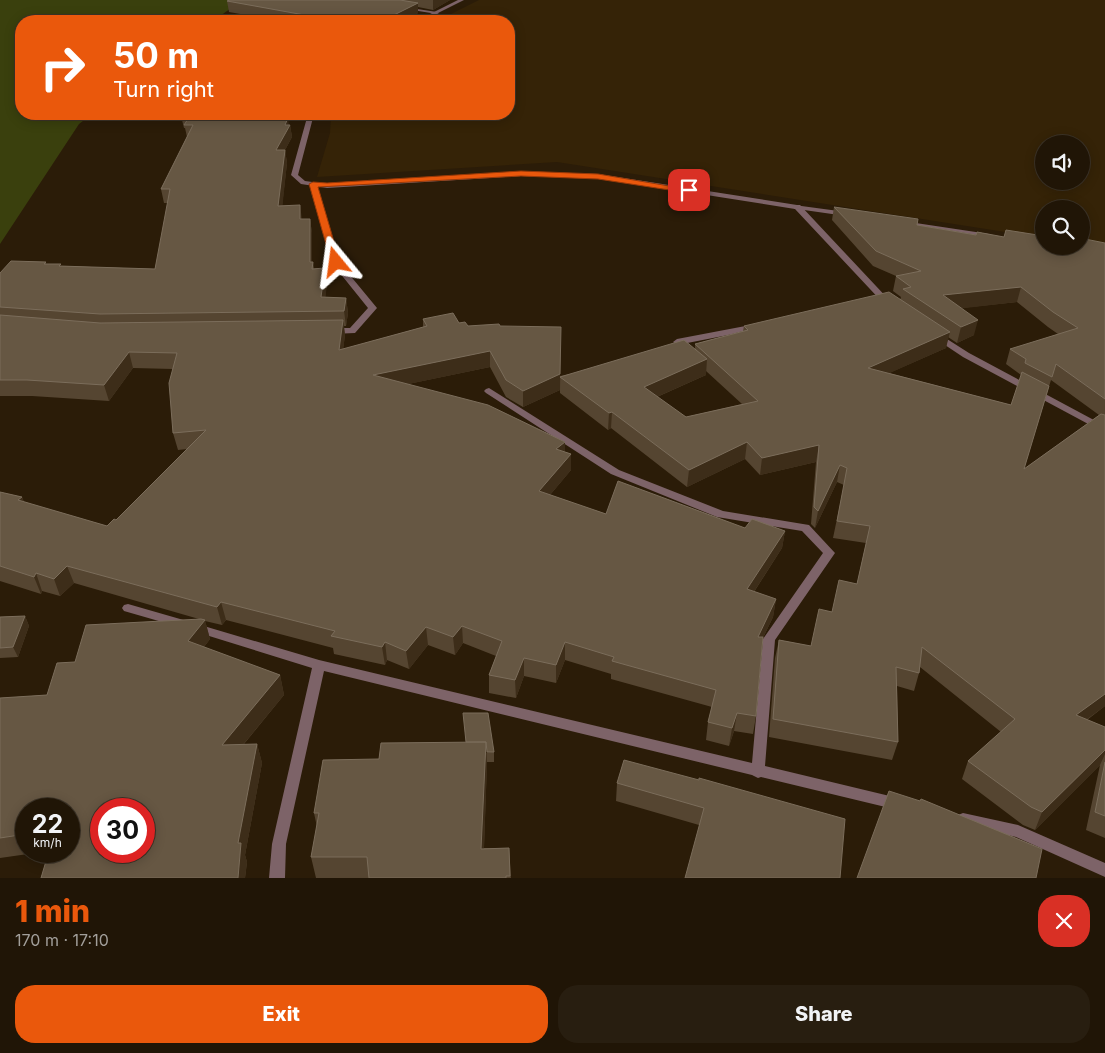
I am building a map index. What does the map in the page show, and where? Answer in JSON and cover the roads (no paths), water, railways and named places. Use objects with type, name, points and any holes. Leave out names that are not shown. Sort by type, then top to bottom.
[{"type":"street","points":[[432,15],[462,0]]},
{"type":"street","points":[[400,8],[437,13]]},
{"type":"street","points":[[309,120],[294,175],[303,183],[327,186],[521,174],[598,176],[856,216]]},
{"type":"street","points":[[313,184],[336,262],[373,308],[352,331],[322,332]]},
{"type":"street","points":[[797,207],[876,299],[896,308]]},
{"type":"street","points":[[906,223],[994,236]]},
{"type":"street","points":[[677,342],[770,325]]},
{"type":"street","points":[[927,329],[966,355],[1105,430]]},
{"type":"street","points":[[489,391],[615,472],[721,514],[805,528],[829,553],[769,639],[758,772]]},
{"type":"street","points":[[128,608],[320,665],[758,772],[912,807]]},
{"type":"street","points":[[277,878],[279,844],[320,665]]},
{"type":"street","points":[[950,816],[1018,831],[1105,870]]}]
